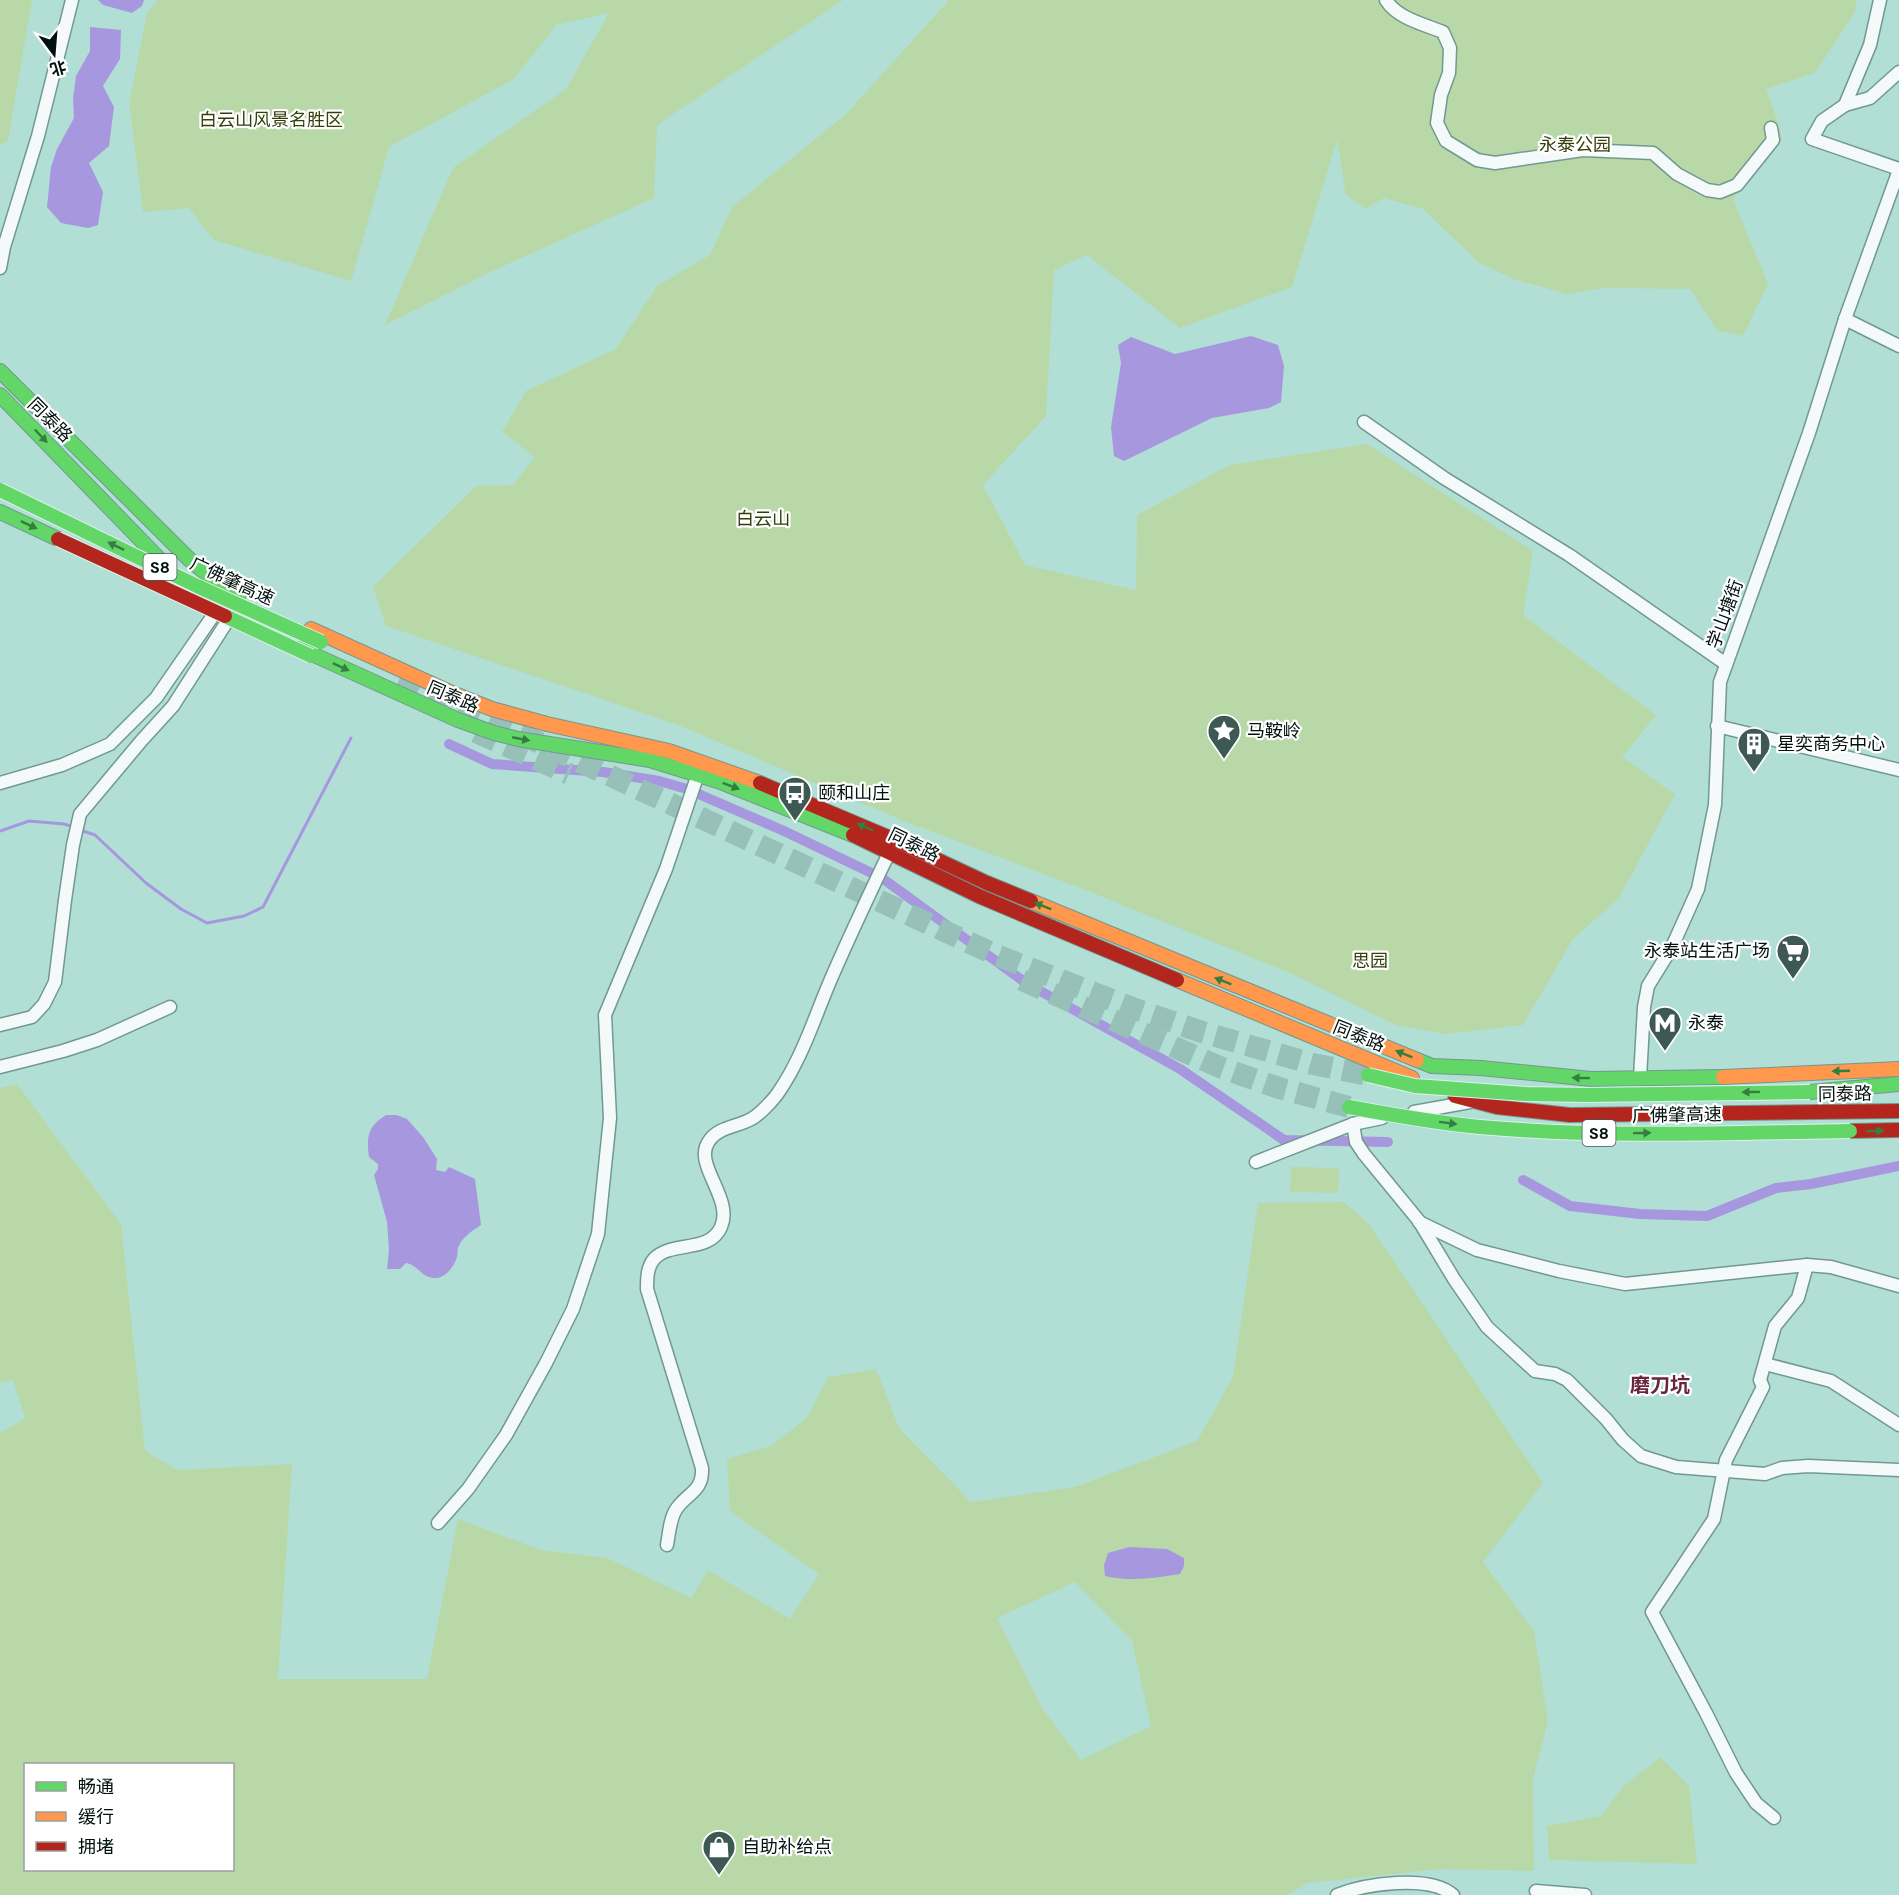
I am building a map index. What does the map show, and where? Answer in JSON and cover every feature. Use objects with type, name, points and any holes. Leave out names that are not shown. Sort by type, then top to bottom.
[{"type":"main road","name":"同泰路","points":[[0,371],[189,559],[218,583],[250,601],[492,709],[547,724],[669,751],[744,777],[885,835],[987,883],[1432,1066],[1481,1068],[1565,1078],[1757,1075],[1899,1069]]},
{"type":"main road","name":"同泰路","points":[[0,395],[202,601],[230,617],[474,727],[529,741],[650,760],[699,774],[856,836],[981,897],[1420,1082],[1568,1130],[1605,1130],[1646,1114],[1899,1111]]},
{"type":"main road","name":"广佛肇高速","points":[[0,490],[197,586],[321,642]]},
{"type":"main road","name":"广佛肇高速","points":[[0,512],[311,656]]},
{"type":"main road","points":[[1420,1082],[1432,1066],[1486,1087],[1557,1095],[1694,1092],[1757,1075]]},
{"type":"main road","points":[[1473,1101],[1471,1079],[1475,1071],[1481,1068]]},
{"type":"main road","name":"广佛肇高速","points":[[1368,1075],[1436,1088],[1517,1094],[1899,1091]]},
{"type":"main road","points":[[1810,1092],[1899,1084]]},
{"type":"main road","name":"广佛肇高速","points":[[1349,1107],[1420,1120],[1478,1127],[1604,1134],[1899,1130]]},
{"type":"street","points":[[0,268],[1,252],[38,136],[72,0]]},
{"type":"street","points":[[1386,0],[1390,7],[1405,17],[1443,32],[1450,48],[1449,73],[1441,95],[1437,123],[1446,141],[1477,160],[1495,163],[1583,150],[1653,153],[1677,174],[1707,190],[1720,192],[1737,185],[1773,140],[1771,128]]},
{"type":"street","points":[[1845,105],[1870,45],[1880,0]]},
{"type":"street","points":[[1899,72],[1870,98],[1845,105],[1822,121],[1812,139],[1899,170]]},
{"type":"street","name":"学山塘街","points":[[1640,1078],[1644,1007],[1648,986],[1672,947],[1698,890],[1715,805],[1720,682],[1809,433],[1845,319],[1899,170]]},
{"type":"street","points":[[1845,319],[1899,346]]},
{"type":"street","points":[[1364,422],[1444,478],[1569,555],[1726,664]]},
{"type":"street","points":[[0,783],[62,765],[110,744],[156,698],[217,610]]},
{"type":"street","points":[[0,1025],[32,1017],[44,1004],[56,982],[65,900],[80,814],[142,740],[174,706],[230,617]]},
{"type":"street","points":[[1717,726],[1899,770]]},
{"type":"street","points":[[438,1523],[468,1489],[506,1435],[573,1309],[598,1234],[610,1118],[605,1015],[666,869],[699,774]]},
{"type":"street","points":[[667,1545],[675,1509],[697,1488],[702,1479],[702,1468],[646,1289],[647,1274],[654,1259],[668,1251],[711,1240],[719,1232],[723,1222],[722,1202],[704,1159],[708,1141],[724,1128],[753,1118],[778,1094],[803,1050],[848,938],[889,853]]},
{"type":"street","points":[[0,1067],[97,1040],[170,1007]]},
{"type":"street","points":[[1256,1162],[1353,1124],[1473,1101]]},
{"type":"street","points":[[1353,1124],[1356,1142],[1419,1221],[1487,1328],[1535,1371],[1555,1374],[1567,1380],[1606,1419],[1623,1440],[1641,1455],[1676,1467],[1766,1474],[1782,1468],[1808,1466],[1899,1470]]},
{"type":"street","points":[[1419,1221],[1477,1250],[1560,1271],[1625,1284],[1807,1264],[1831,1267],[1899,1286]]},
{"type":"street","points":[[1774,1818],[1756,1803],[1736,1773],[1652,1612],[1714,1519],[1723,1470],[1763,1387],[1760,1380],[1775,1326],[1798,1298],[1807,1264]]},
{"type":"street","points":[[1765,1364],[1831,1381],[1899,1425]]},
{"type":"street","points":[[1337,1895],[1375,1885],[1422,1883],[1446,1889],[1453,1895]]},
{"type":"street","points":[[1536,1891],[1585,1895]]},
{"type":"green space","points":[[0,0],[32,0],[8,141],[0,145]]},
{"type":"green space","name":"白云山风景名胜区","points":[[158,0],[843,0],[657,125],[654,198],[488,273],[385,325],[453,168],[566,89],[609,13],[556,25],[514,79],[389,147],[351,281],[214,240],[189,208],[143,212],[129,104],[147,13]]},
{"type":"green space","name":"白云山","points":[[949,0],[1857,0],[1855,12],[1815,73],[1766,89],[1782,140],[1733,199],[1768,284],[1743,336],[1718,331],[1690,289],[1605,288],[1567,294],[1513,279],[1478,262],[1423,209],[1384,198],[1365,209],[1346,195],[1337,140],[1292,287],[1180,328],[1087,255],[1054,270],[1046,416],[983,485],[1025,565],[1136,590],[1137,515],[1230,465],[1367,444],[1533,551],[1523,615],[1656,715],[1622,757],[1675,794],[1619,898],[1573,939],[1523,1025],[1446,1034],[1396,1025],[1290,973],[1083,889],[904,821],[678,725],[386,626],[373,587],[476,486],[513,485],[535,457],[502,432],[526,391],[616,349],[657,286],[710,255],[732,207],[846,114]]},
{"type":"green space","points":[[17,1084],[121,1224],[145,1451],[177,1470],[292,1464],[278,1679],[427,1679],[458,1519],[541,1550],[607,1558],[691,1598],[708,1570],[790,1619],[819,1574],[730,1511],[727,1459],[771,1446],[807,1418],[828,1377],[876,1369],[899,1428],[971,1502],[1075,1487],[1197,1441],[1233,1377],[1258,1203],[1344,1202],[1369,1224],[1543,1483],[1483,1562],[1534,1631],[1548,1721],[1533,1779],[1534,1871],[1441,1869],[1307,1883],[1288,1895],[0,1895],[0,1433],[25,1418],[13,1380],[0,1383],[0,1088]],"holes":[[[1075,1582],[1132,1641],[1151,1726],[1081,1760],[1043,1709],[997,1618]]]},
{"type":"green space","points":[[1291,1167],[1339,1168],[1338,1193],[1290,1192]]},
{"type":"green space","points":[[1660,1757],[1689,1786],[1697,1864],[1549,1860],[1547,1826],[1601,1816],[1623,1787]]},
{"type":"shaded area","points":[[98,0],[144,0],[142,6],[132,13],[103,5]]},
{"type":"shaded area","points":[[90,27],[121,30],[120,59],[103,86],[114,107],[109,146],[89,163],[103,192],[98,225],[88,228],[61,223],[47,207],[51,167],[57,149],[74,118],[73,98],[76,76],[90,51]]},
{"type":"shaded area","points":[[1251,336],[1278,345],[1284,366],[1281,402],[1269,408],[1212,418],[1124,461],[1114,456],[1111,427],[1121,363],[1118,345],[1131,337],[1175,354]]},
{"type":"shaded area","points":[[386,1115],[397,1115],[407,1119],[423,1137],[437,1159],[436,1170],[445,1172],[449,1167],[475,1179],[481,1225],[462,1241],[454,1265],[442,1277],[430,1277],[406,1263],[400,1269],[387,1269],[389,1250],[387,1222],[374,1175],[378,1164],[369,1157],[368,1144],[368,1138],[375,1123]]},
{"type":"shaded area","points":[[1129,1547],[1167,1549],[1184,1558],[1184,1566],[1180,1574],[1161,1577],[1133,1579],[1105,1576],[1104,1565],[1108,1553]]},
{"type":"waterway","points":[[80,830],[95,835],[146,883],[181,909],[207,923],[244,916],[263,907],[351,738]]},
{"type":"waterway","points":[[449,744],[492,764],[603,772],[659,781],[687,789],[784,831],[882,878],[1026,983],[1180,1069],[1284,1140],[1388,1142]]},
{"type":"waterway","points":[[0,831],[29,821],[74,827]]},
{"type":"waterway","points":[[1523,1180],[1570,1206],[1640,1214],[1707,1216],[1776,1188],[1811,1184],[1899,1166]]},
{"type":"tunnel","points":[[400,678],[996,955],[1138,1010],[1202,1032],[1313,1064],[1368,1075]]},
{"type":"tunnel","points":[[476,732],[569,774]]},
{"type":"tunnel","points":[[1022,980],[1222,1068],[1279,1088],[1349,1107]]},
{"type":"traffic: fast","points":[[0,371],[189,559],[218,583],[239,595]]},
{"type":"traffic: fast","points":[[0,395],[168,568]]},
{"type":"traffic: fast","points":[[0,490],[197,586],[321,642]]},
{"type":"traffic: fast","points":[[0,512],[58,539]]},
{"type":"traffic: fast","points":[[225,616],[311,656]]},
{"type":"traffic: fast","points":[[301,649],[458,720],[494,733],[518,739],[650,760],[718,781],[853,835]]},
{"type":"traffic: fast","points":[[1417,1060],[1432,1066],[1481,1068],[1591,1079],[1723,1077]]},
{"type":"traffic: fast","points":[[1368,1075],[1415,1086],[1526,1094],[1810,1092]]},
{"type":"traffic: fast","points":[[1810,1092],[1899,1084]]},
{"type":"traffic: fast","points":[[1349,1107],[1480,1127],[1572,1133],[1850,1131]]},
{"type":"traffic: slow","points":[[311,629],[492,709],[547,724],[669,751],[760,783]]},
{"type":"traffic: slow","points":[[1031,901],[1417,1060]]},
{"type":"traffic: slow","points":[[1177,980],[1412,1078]]},
{"type":"traffic: slow","points":[[1723,1077],[1899,1069]]},
{"type":"traffic: jam","points":[[58,539],[225,616]]},
{"type":"traffic: jam","points":[[760,783],[1031,901]]},
{"type":"traffic: jam","points":[[853,835],[981,897],[1177,980]]},
{"type":"traffic: jam","points":[[1455,1096],[1497,1107],[1570,1115],[1899,1111]]},
{"type":"traffic: jam","points":[[1850,1131],[1899,1130]]},
{"type":"place","name":"马鞍岭","points":[[1224,760]]},
{"type":"place","name":"星奕商务中心","points":[[1754,773]]},
{"type":"place","name":"颐和山庄","points":[[795,822]]},
{"type":"place","name":"永泰站生活广场","points":[[1793,980]]},
{"type":"place","name":"永泰","points":[[1665,1052]]},
{"type":"place","name":"自助补给点","points":[[719,1876]]},
{"type":"district","name":"磨刀坑","points":[[1660,1385]]},
{"type":"park label","name":"永泰公园","points":[[1575,145]]},
{"type":"park label","name":"思园","points":[[1370,961]]}]
